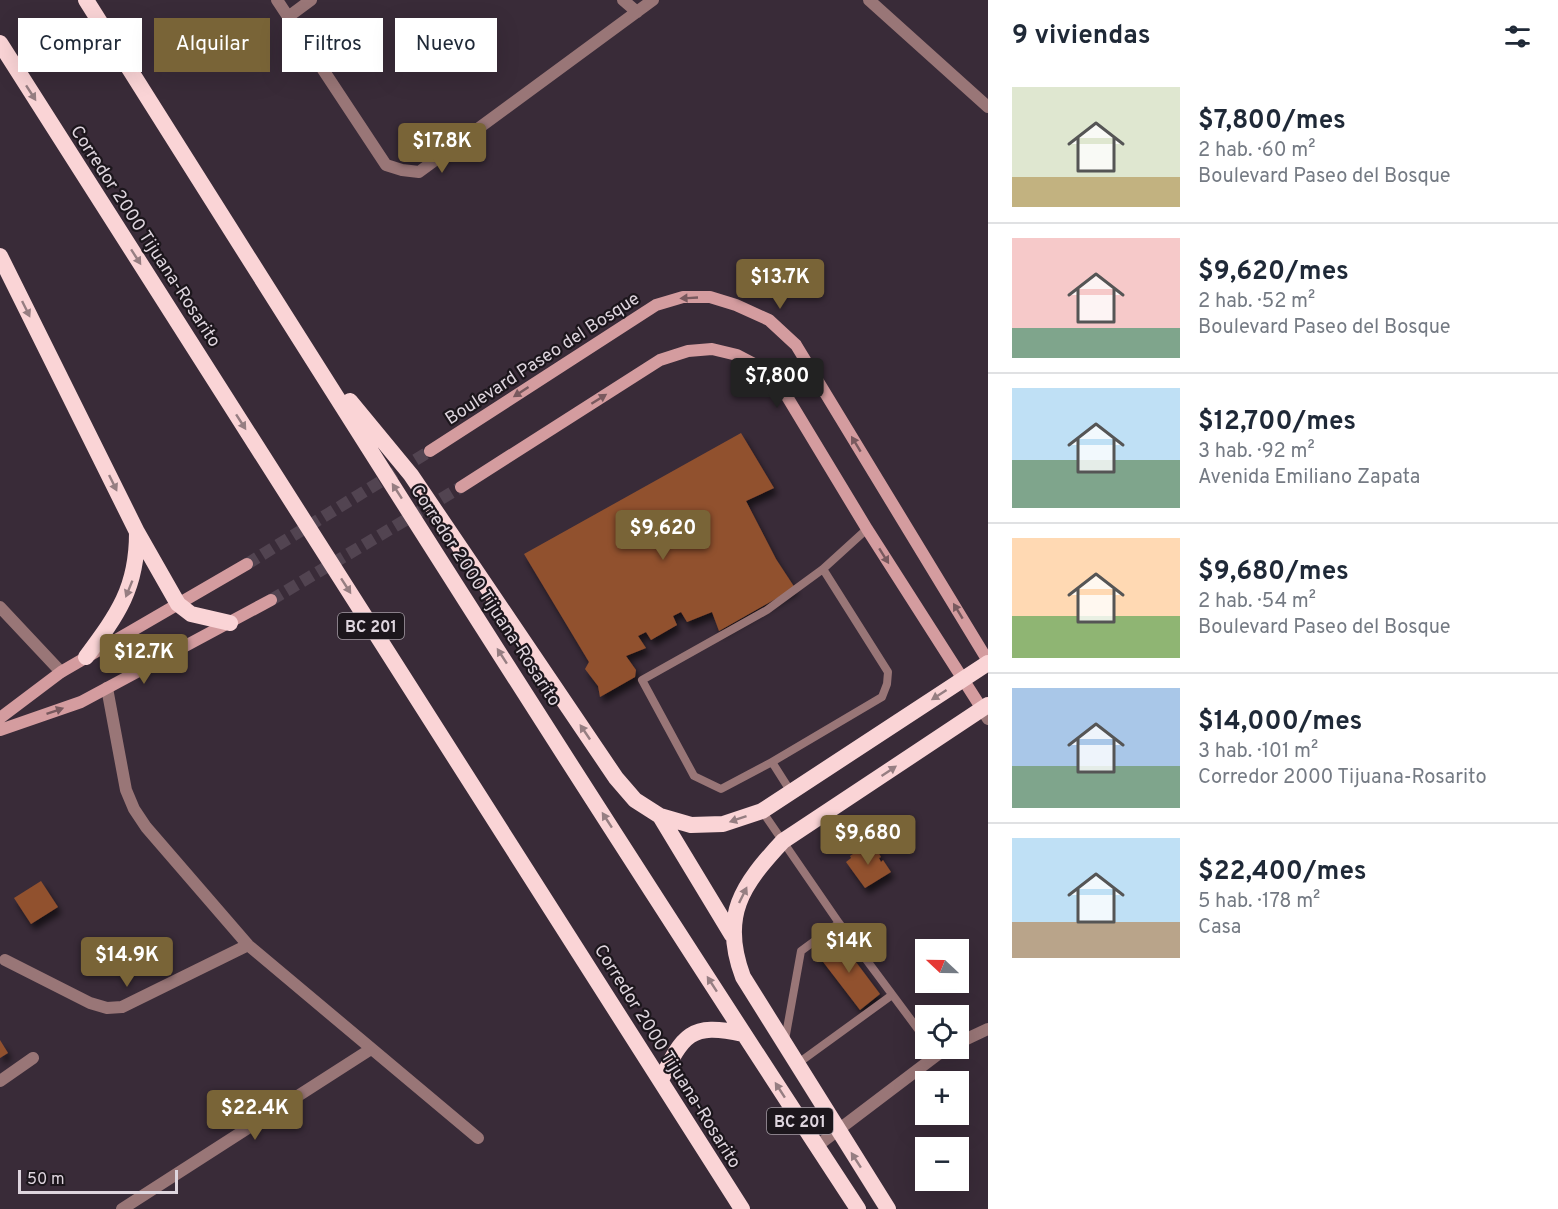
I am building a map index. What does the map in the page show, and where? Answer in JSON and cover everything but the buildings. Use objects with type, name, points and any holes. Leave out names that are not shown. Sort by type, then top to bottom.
[{"type":"highway","name":"Corredor 2000 Tijuana-Rosarito","points":[[86,0],[743,1034],[858,1209]]},
{"type":"highway","name":"Corredor 2000 Tijuana-Rosarito","points":[[0,44],[742,1209]]},
{"type":"highway","points":[[0,256],[137,532],[178,604],[191,614],[230,623]]},
{"type":"highway","points":[[305,348],[411,475],[616,778],[635,800],[660,816],[691,825],[723,824],[762,811],[988,662]]},
{"type":"highway","points":[[87,657],[113,621],[126,597],[137,558],[137,532]]},
{"type":"highway","points":[[732,935],[739,902],[744,891],[756,871],[783,842],[986,711]]},
{"type":"highway","points":[[660,816],[732,935],[736,958],[743,977],[888,1209]]},
{"type":"highway","points":[[661,1080],[681,1043],[693,1033],[704,1029],[724,1029],[743,1034]]},
{"type":"main road","name":"Boulevard Paseo del Bosque","points":[[430,451],[656,305],[683,297],[710,297],[736,305],[769,320],[796,345],[988,662]]},
{"type":"main road","points":[[461,487],[660,360],[688,351],[712,349],[737,355],[758,366],[780,386],[867,529],[986,711]]},
{"type":"main road","points":[[0,718],[61,672],[247,564]]},
{"type":"main road","points":[[0,730],[81,702],[271,600]]},
{"type":"street","points":[[277,0],[386,165],[402,171],[419,172],[653,0]]},
{"type":"street","points":[[288,17],[311,0]]},
{"type":"street","points":[[623,0],[637,12]]},
{"type":"street","points":[[869,0],[988,107]]},
{"type":"street","points":[[0,607],[61,672]]},
{"type":"street","points":[[107,688],[126,790],[134,809],[146,827],[248,945],[478,1138]]},
{"type":"street","points":[[4,960],[90,1002],[114,1008],[122,1007],[248,945]]},
{"type":"street","points":[[969,1038],[988,1029]]},
{"type":"street","points":[[122,1209],[371,1049]]},
{"type":"street","points":[[0,1081],[33,1058]]},
{"type":"street","points":[[817,1146],[925,1059]]},
{"type":"lane","points":[[823,569],[888,672],[887,684],[882,697],[772,762],[721,789],[694,776],[642,680],[767,610],[823,569],[867,529]]},
{"type":"lane","points":[[772,762],[791,792]]},
{"type":"lane","points":[[762,811],[839,923],[915,1025]]},
{"type":"lane","points":[[784,1043],[801,951],[839,923]]},
{"type":"lane","points":[[797,1064],[892,995]]},
{"type":"tunnel","points":[[247,564],[430,451]]},
{"type":"tunnel","points":[[271,600],[461,487]]}]
